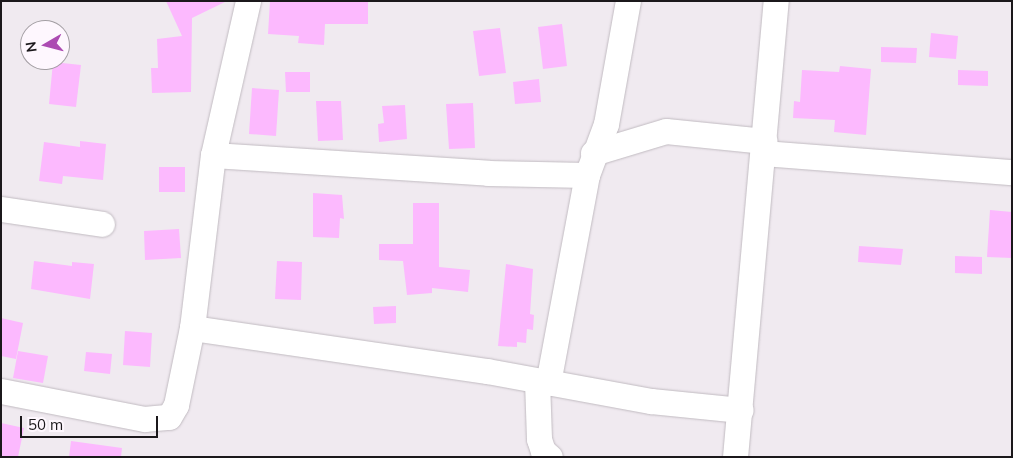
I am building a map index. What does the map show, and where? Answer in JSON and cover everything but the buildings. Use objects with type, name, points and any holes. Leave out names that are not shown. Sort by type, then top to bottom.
[{"type":"street","points":[[1,391],[144,419],[169,417],[176,405],[192,328],[213,155],[248,1]]},
{"type":"street","points":[[550,457],[543,451],[539,439],[542,382],[590,164],[606,124],[628,1]]},
{"type":"street","points":[[735,457],[741,410],[776,1]]},
{"type":"street","points":[[213,155],[488,173],[590,164],[666,132],[763,147],[1012,172]]},
{"type":"street","points":[[1,208],[102,224]]},
{"type":"street","points":[[192,328],[542,382],[651,401],[741,410]]}]
